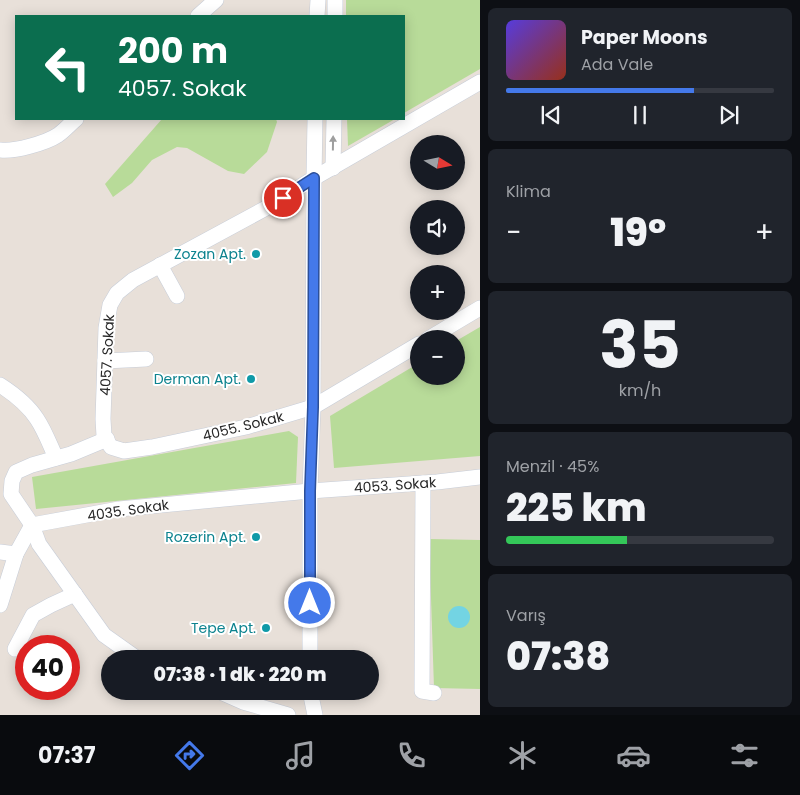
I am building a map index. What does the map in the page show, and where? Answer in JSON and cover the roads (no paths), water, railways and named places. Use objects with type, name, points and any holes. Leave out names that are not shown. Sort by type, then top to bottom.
[{"type":"street","points":[[199,15],[216,0]]},
{"type":"street","points":[[317,15],[318,0]]},
{"type":"street","points":[[335,0],[335,15]]},
{"type":"street","name":"4057. Sokak","points":[[107,440],[104,436],[106,328],[110,305],[117,293],[133,280],[268,207],[314,178],[480,82]]},
{"type":"street","points":[[0,150],[7,151],[33,146],[57,136],[75,120]]},
{"type":"street","points":[[310,650],[315,120]]},
{"type":"street","points":[[333,168],[334,120]]},
{"type":"street","points":[[160,265],[177,296]]},
{"type":"street","points":[[443,330],[480,308]]},
{"type":"street","name":"4055. Sokak","points":[[107,440],[111,446],[124,451],[152,447],[246,427],[313,407],[410,349]]},
{"type":"street","points":[[105,361],[146,359]]},
{"type":"street","points":[[0,385],[16,396],[37,419],[56,458]]},
{"type":"street","points":[[107,440],[16,472],[10,494],[32,525],[39,544],[104,635],[126,650]]},
{"type":"street","name":"4053. Sokak","points":[[310,491],[480,477]]},
{"type":"street","points":[[423,483],[422,692],[434,693]]},
{"type":"street","name":"4035. Sokak","points":[[32,525],[119,509],[310,491]]},
{"type":"street","points":[[0,605],[16,554],[32,525]]},
{"type":"street","points":[[0,552],[16,554]]},
{"type":"street","points":[[22,635],[33,615],[75,594]]},
{"type":"street","points":[[239,700],[288,715]]},
{"type":"street","points":[[312,700],[315,715]]},
{"type":"water","points":[[459,606],[467,609],[470,617],[467,625],[459,628],[451,625],[448,617],[451,609]]},
{"type":"place","name":"Zozan Apt.","points":[[256,254]]},
{"type":"place","name":"Derman Apt.","points":[[251,379]]},
{"type":"place","name":"Rozerin Apt.","points":[[256,537]]},
{"type":"place","name":"Tepe Apt.","points":[[266,628]]}]
